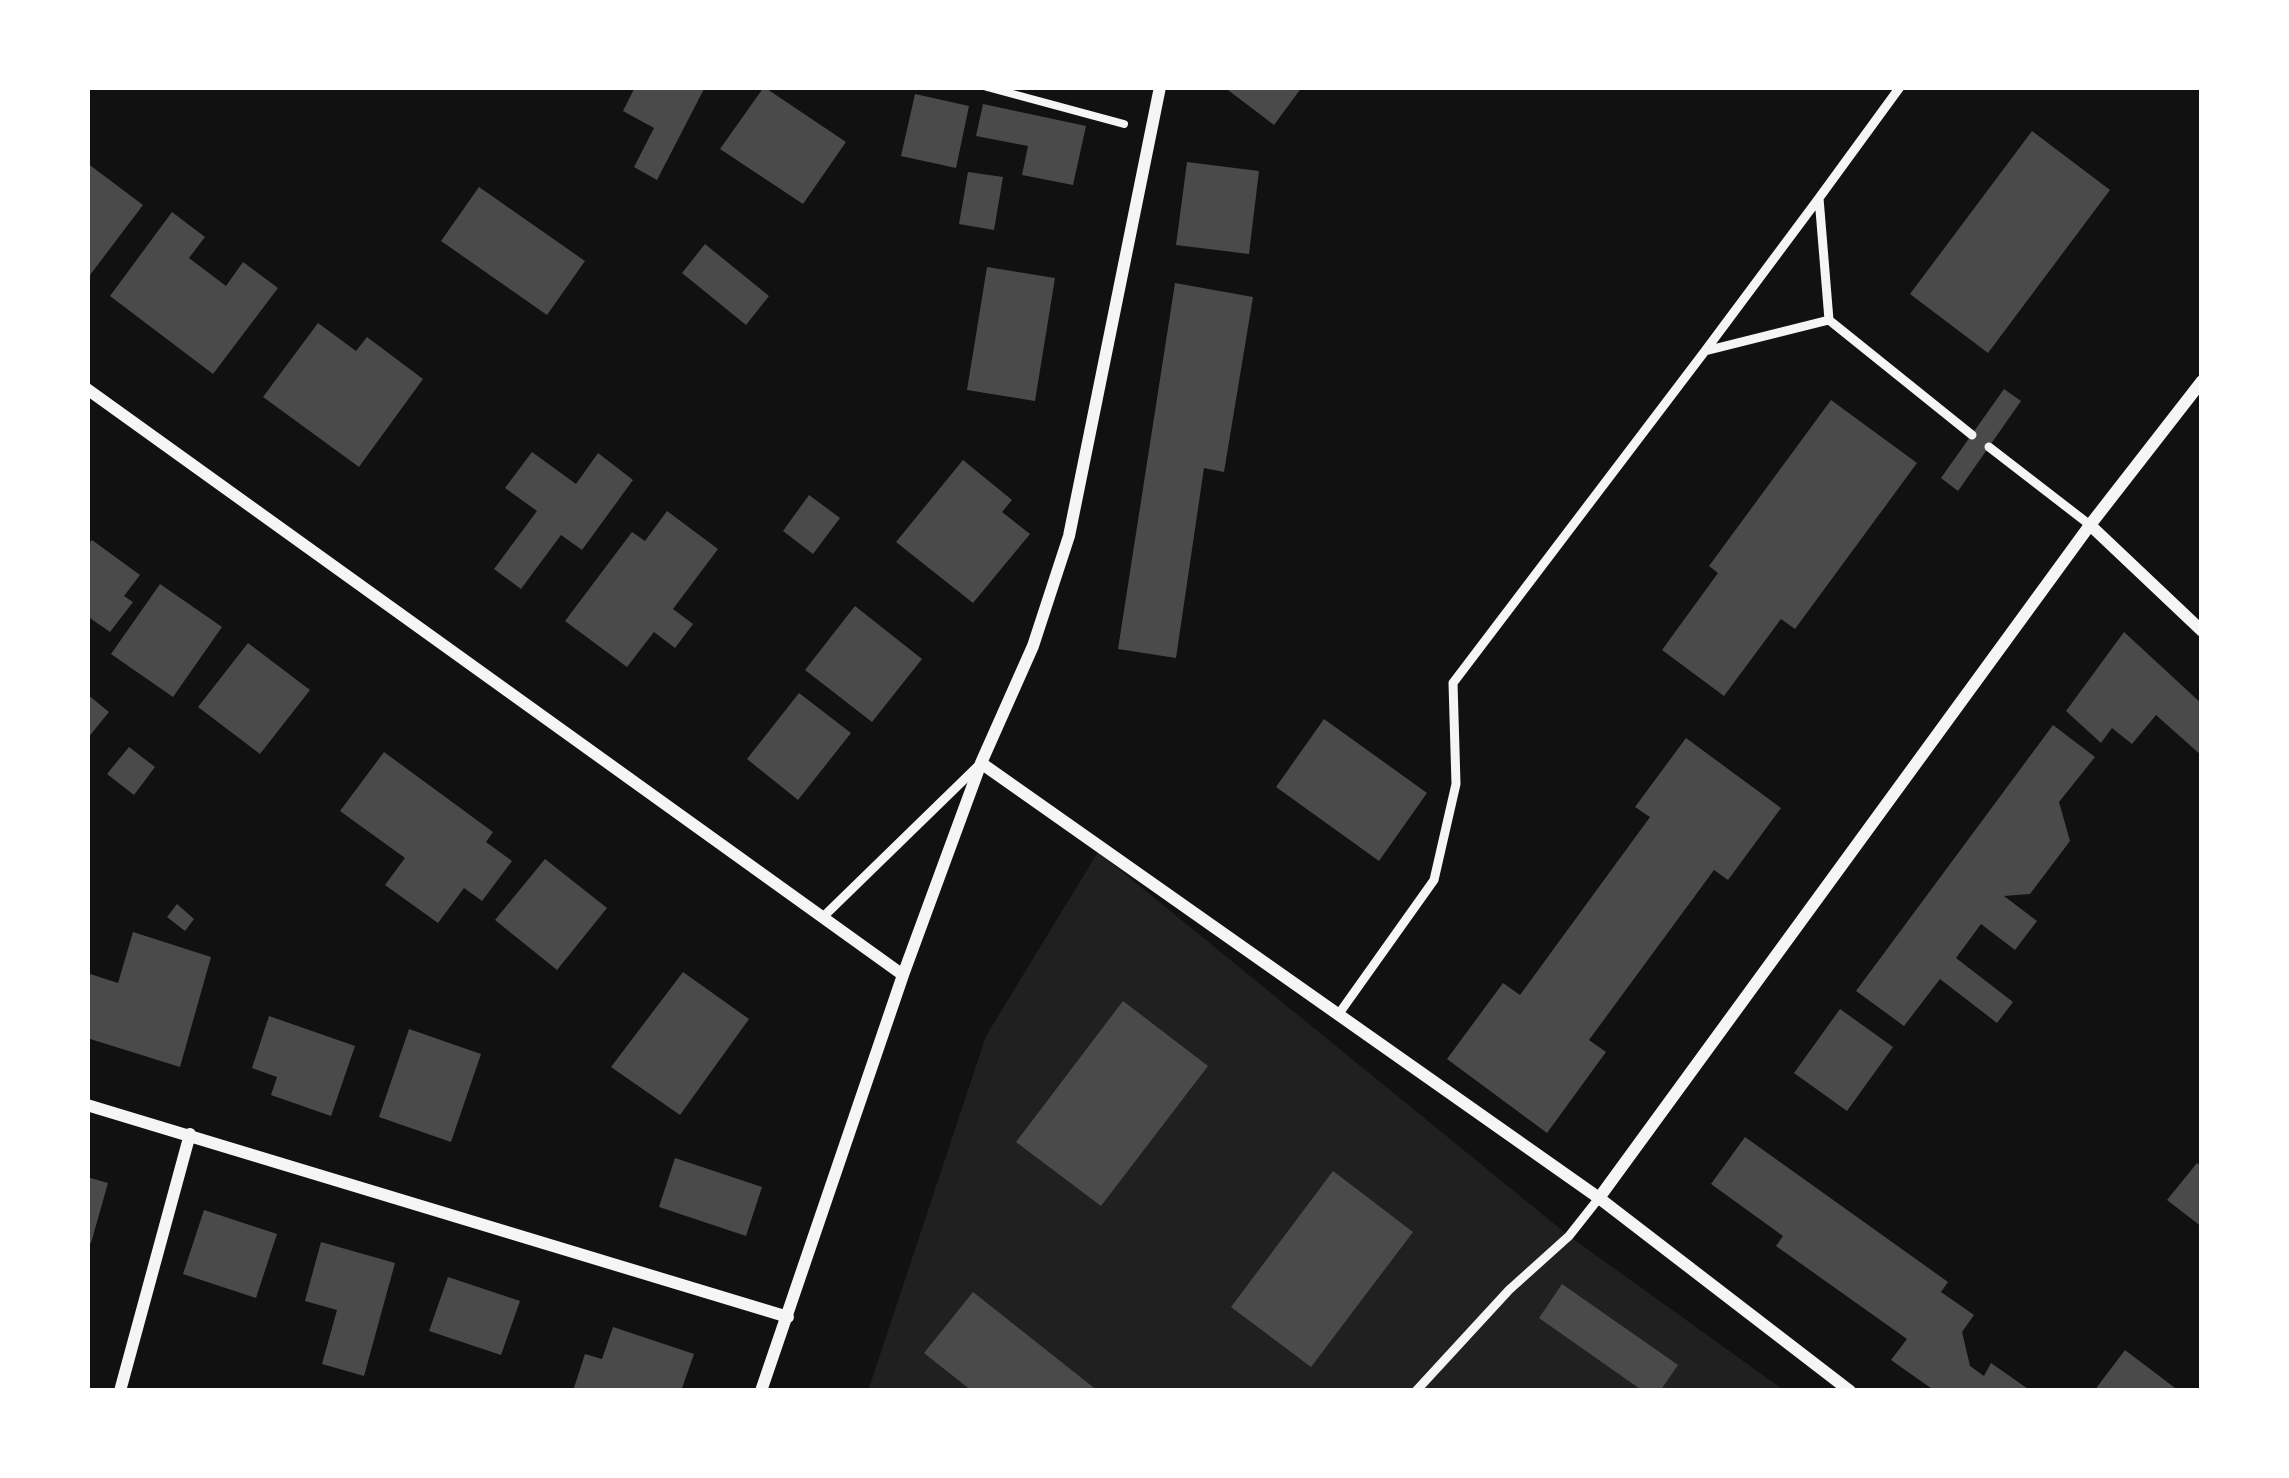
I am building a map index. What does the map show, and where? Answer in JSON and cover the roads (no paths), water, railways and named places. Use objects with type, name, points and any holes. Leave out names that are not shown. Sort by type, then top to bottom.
[{"type":"street","points":[[761,1391],[903,975],[981,764],[1033,646],[1069,536],[1160,87]]},
{"type":"street","points":[[1599,1198],[2090,525],[2202,381]]},
{"type":"street","points":[[87,388],[903,975]]},
{"type":"street","points":[[2090,525],[2202,631]]},
{"type":"street","points":[[981,764],[1599,1198],[1850,1391]]},
{"type":"street","points":[[87,1105],[788,1317]]},
{"type":"street","points":[[120,1391],[190,1134]]},
{"type":"lane","points":[[1338,1015],[1434,880],[1456,784],[1453,683],[1900,87]]},
{"type":"lane","points":[[1819,198],[1829,320],[1972,434]]},
{"type":"lane","points":[[1705,351],[1829,320]]},
{"type":"lane","points":[[1989,447],[2090,525]]},
{"type":"lane","points":[[823,917],[981,764]]},
{"type":"lane","points":[[1416,1391],[1508,1290],[1569,1236],[1599,1198]]}]
